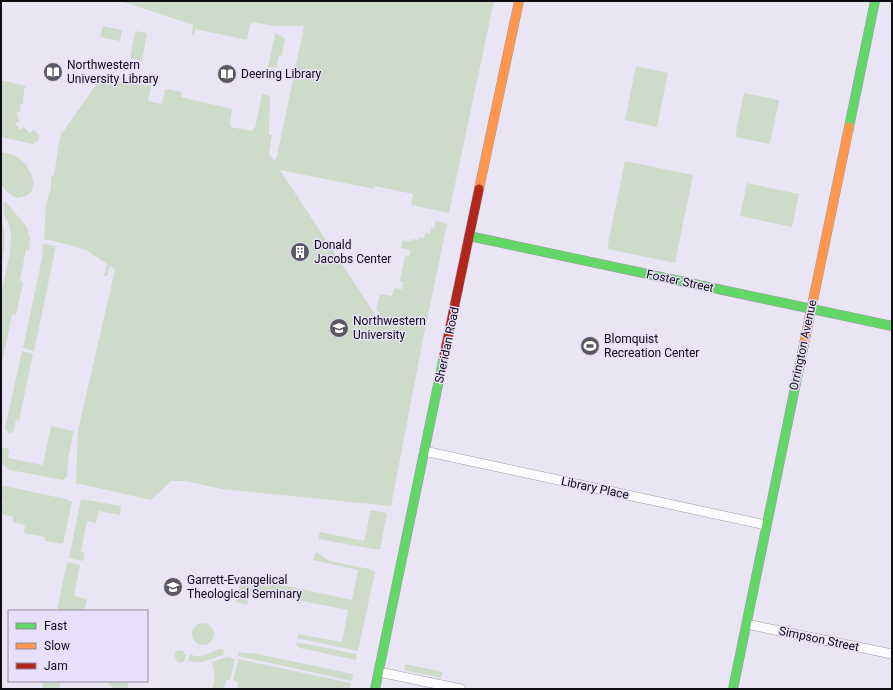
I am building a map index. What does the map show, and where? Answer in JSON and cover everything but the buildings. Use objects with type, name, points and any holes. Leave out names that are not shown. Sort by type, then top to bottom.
[{"type":"street","name":"Sheridan Road","points":[[375,689],[519,1]]},
{"type":"street","name":"Orrington Avenue","points":[[732,689],[875,1]]},
{"type":"street","name":"Foster Street","points":[[469,236],[892,326]]},
{"type":"street","name":"Library Place","points":[[424,451],[766,525]]},
{"type":"street","name":"Simpson Street","points":[[746,624],[892,654]]},
{"type":"street","points":[[379,672],[461,689]]},
{"type":"green space","points":[[121,1],[494,1],[449,213],[411,205],[413,194],[375,186],[374,189],[280,170],[378,319],[380,312],[376,311],[380,294],[392,296],[394,288],[402,289],[403,282],[400,281],[405,256],[409,257],[410,250],[401,248],[402,240],[411,242],[412,239],[418,240],[419,237],[424,238],[425,233],[430,234],[431,228],[434,228],[436,221],[447,224],[391,506],[222,489],[185,481],[171,481],[151,500],[76,483],[78,430],[115,270],[110,266],[107,276],[104,276],[107,264],[86,250],[44,239],[46,203],[51,188],[51,176],[54,176],[60,136],[100,79],[151,86],[148,101],[162,104],[165,89],[182,92],[181,97],[232,109],[230,123],[231,127],[251,131],[255,128],[262,94],[270,96],[269,135],[272,135],[269,153],[274,161],[277,156],[304,26],[274,26],[253,22],[250,24],[247,40],[195,29],[194,35],[192,35],[193,25]]},
{"type":"green space","points":[[103,26],[122,30],[120,41],[100,37]]},
{"type":"green space","points":[[135,31],[147,33],[142,61],[130,58]]},
{"type":"green space","points":[[275,33],[285,38],[282,56],[279,55],[276,68],[268,67]]},
{"type":"green space","points":[[636,66],[668,73],[657,127],[625,120]]},
{"type":"green space","points":[[1,80],[26,86],[24,90],[23,104],[20,104],[21,111],[16,113],[20,121],[15,123],[20,130],[24,127],[30,133],[33,130],[39,134],[39,139],[36,142],[32,144],[1,137]]},
{"type":"green space","points":[[744,93],[779,100],[770,144],[735,137]]},
{"type":"green space","points":[[1,152],[17,157],[29,169],[33,186],[27,195],[19,198],[15,197],[1,184]]},
{"type":"green space","points":[[625,161],[693,175],[675,263],[607,249]]},
{"type":"green space","points":[[747,183],[799,194],[792,227],[740,216]]},
{"type":"green space","points":[[5,201],[27,227],[30,238],[29,250],[26,250],[20,280],[23,283],[16,314],[12,315],[1,368],[1,295],[10,253],[11,234],[8,222],[4,215],[3,204]]},
{"type":"green space","points":[[1,220],[5,241],[1,265]]},
{"type":"green space","points":[[43,244],[56,246],[34,351],[23,348],[42,258]]},
{"type":"green space","points":[[22,351],[33,354],[19,421],[16,420],[13,432],[9,433],[5,428]]},
{"type":"green space","points":[[51,426],[74,431],[69,454],[67,477],[63,480],[10,470],[4,466],[1,459],[2,448],[7,448],[9,451],[8,458],[43,465]]},
{"type":"green space","points":[[5,486],[66,499],[72,502],[63,544],[45,541],[45,537],[24,533],[25,525],[13,522],[13,517],[1,514],[3,501],[1,501],[1,487]]},
{"type":"green space","points":[[81,499],[121,506],[120,515],[99,511],[96,523],[87,521],[81,552],[85,553],[83,561],[69,558]]},
{"type":"green space","points":[[371,510],[387,513],[380,549],[318,539],[320,532],[364,541]]},
{"type":"green space","points":[[316,552],[330,561],[369,569],[375,572],[358,651],[297,638],[298,634],[342,642],[348,610],[250,591],[247,605],[236,602],[241,576],[352,600],[358,570],[313,560]]},
{"type":"green space","points":[[67,562],[80,565],[74,596],[87,599],[84,610],[57,610]]},
{"type":"green space","points":[[203,623],[211,626],[214,634],[211,642],[203,645],[195,642],[192,634],[195,626]]},
{"type":"green space","points":[[296,642],[357,654],[356,660],[300,648],[297,646]]},
{"type":"green space","points":[[219,649],[223,649],[223,655],[202,662],[189,661],[190,654],[194,656],[201,656]]},
{"type":"green space","points":[[176,651],[183,651],[186,655],[185,660],[179,663],[175,656]]},
{"type":"green space","points":[[239,652],[253,653],[353,674],[352,681],[238,656]]},
{"type":"green space","points":[[227,657],[235,659],[230,680],[226,680],[224,689],[212,689],[214,672],[212,662]]},
{"type":"green space","points":[[238,659],[351,683],[350,689],[237,689],[238,682],[233,681]]},
{"type":"green space","points":[[405,664],[443,672],[441,678],[404,670]]},
{"type":"green space","points":[[44,682],[61,682],[59,689],[42,689]]},
{"type":"green space","points":[[107,682],[129,682],[127,689],[114,689]]},
{"type":"traffic: fast","points":[[849,127],[875,1]]},
{"type":"traffic: fast","points":[[469,236],[892,326]]},
{"type":"traffic: fast","points":[[733,689],[804,344]]},
{"type":"traffic: fast","points":[[375,689],[444,356]]},
{"type":"traffic: slow","points":[[479,189],[519,1]]},
{"type":"traffic: slow","points":[[804,344],[849,127]]},
{"type":"traffic: jam","points":[[444,356],[479,189]]},
{"type":"place","name":"Northwestern University Library","points":[[53,72]]},
{"type":"place","name":"Deering Library","points":[[227,74]]},
{"type":"place","name":"Donald Jacobs Center","points":[[300,252]]},
{"type":"place","name":"Northwestern University","points":[[339,328]]},
{"type":"place","name":"Blomquist Recreation Center","points":[[590,346]]},
{"type":"place","name":"Garrett-Evangelical Theological Seminary","points":[[173,587]]}]
